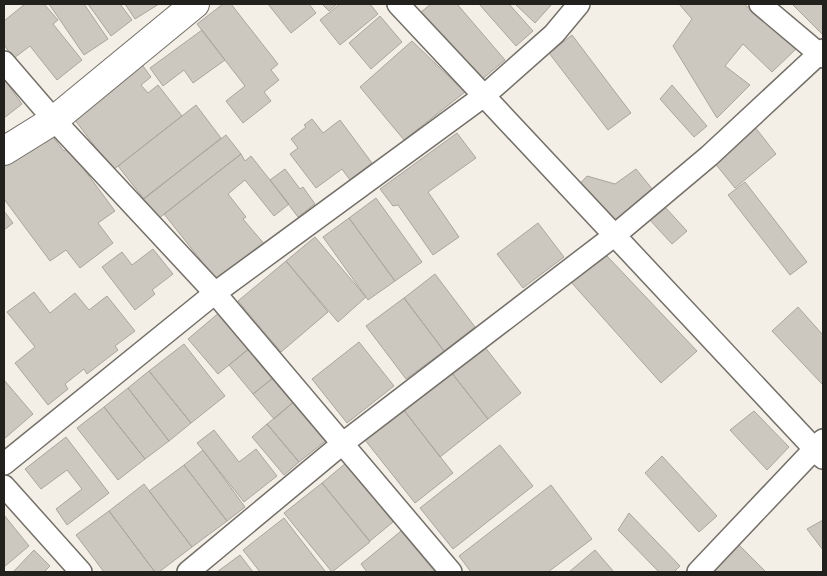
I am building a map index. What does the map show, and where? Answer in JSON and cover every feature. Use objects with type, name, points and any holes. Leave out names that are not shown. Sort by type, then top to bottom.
[{"type":"street","points":[[4,151],[54,120],[195,4]]},
{"type":"street","points":[[398,4],[820,449],[698,572]]},
{"type":"street","points":[[4,464],[216,293],[485,95],[554,34],[580,4]]},
{"type":"street","points":[[188,572],[342,444],[615,235],[709,156],[822,53],[760,4]]},
{"type":"street","points":[[4,62],[54,120],[216,293],[451,572]]},
{"type":"street","points":[[4,486],[81,572]]},
{"type":"building","points":[[25,4],[44,4],[58,20],[53,24],[82,60],[57,80],[30,46],[14,58],[4,45],[4,21]]},
{"type":"building","points":[[49,4],[84,4],[108,39],[84,55]]},
{"type":"building","points":[[88,4],[120,4],[132,20],[111,36]]},
{"type":"building","points":[[125,4],[159,4],[135,19]]},
{"type":"building","points":[[223,4],[231,4],[278,64],[271,70],[279,80],[264,92],[271,101],[243,123],[226,101],[245,86],[197,24]]},
{"type":"building","points":[[268,4],[309,4],[316,13],[291,33]]},
{"type":"building","points":[[322,4],[337,4],[329,11]]},
{"type":"building","points":[[340,4],[370,4],[378,14],[340,45],[320,20]]},
{"type":"building","points":[[431,4],[457,4],[505,60],[480,81],[421,12]]},
{"type":"building","points":[[479,4],[509,4],[533,31],[516,46]]},
{"type":"building","points":[[515,4],[552,4],[535,23]]},
{"type":"building","points":[[679,4],[744,4],[796,49],[772,72],[743,44],[725,66],[750,85],[717,118],[673,46],[692,19]]},
{"type":"building","points":[[792,4],[823,4],[823,35]]},
{"type":"building","points":[[380,16],[402,42],[371,69],[349,43]]},
{"type":"building","points":[[202,30],[225,60],[193,83],[184,70],[163,86],[150,68]]},
{"type":"building","points":[[572,35],[631,113],[608,130],[549,53]]},
{"type":"building","points":[[412,41],[465,92],[404,140],[360,87]]},
{"type":"building","points":[[140,62],[151,77],[141,85],[148,93],[158,85],[182,116],[113,170],[71,115]]},
{"type":"building","points":[[4,79],[22,104],[4,118]]},
{"type":"building","points":[[672,85],[707,126],[694,137],[660,99]]},
{"type":"building","points":[[196,105],[221,138],[144,199],[118,166]]},
{"type":"building","points":[[312,119],[323,133],[340,120],[372,163],[350,180],[342,169],[316,188],[290,154],[298,148],[291,139],[306,127],[304,125]]},
{"type":"building","points":[[751,122],[776,154],[735,188],[709,156]]},
{"type":"building","points":[[457,133],[476,158],[428,192],[459,237],[433,255],[398,205],[393,206],[380,189]]},
{"type":"building","points":[[226,135],[241,154],[158,219],[143,199]]},
{"type":"building","points":[[53,137],[64,151],[68,148],[115,211],[98,223],[113,243],[80,268],[66,250],[50,261],[4,199],[4,166],[42,138],[45,143]]},
{"type":"building","points":[[241,154],[245,161],[251,156],[289,204],[274,216],[245,180],[228,194],[246,217],[243,219],[266,246],[219,283],[164,214]]},
{"type":"building","points":[[285,169],[300,189],[303,187],[315,204],[298,217],[270,180]]},
{"type":"building","points":[[636,169],[653,190],[611,225],[577,187],[587,176],[615,184]]},
{"type":"building","points":[[745,182],[807,262],[790,275],[728,195]]},
{"type":"building","points":[[376,198],[422,262],[395,281],[349,218]]},
{"type":"building","points":[[664,206],[687,231],[672,244],[649,219]]},
{"type":"building","points":[[4,211],[13,223],[4,230]]},
{"type":"building","points":[[349,218],[395,281],[368,300],[323,237]]},
{"type":"building","points":[[538,223],[564,257],[523,288],[497,254]]},
{"type":"building","points":[[315,237],[366,297],[338,322],[286,261]]},
{"type":"building","points":[[153,249],[173,274],[152,290],[155,294],[135,310],[102,267],[122,252],[132,265]]},
{"type":"building","points":[[607,256],[697,351],[661,383],[571,282]]},
{"type":"building","points":[[286,261],[328,312],[281,352],[238,301]]},
{"type":"building","points":[[435,274],[475,327],[444,351],[404,298]]},
{"type":"building","points":[[34,292],[50,313],[75,293],[89,310],[107,296],[135,331],[115,346],[118,350],[87,374],[84,369],[65,384],[68,389],[48,405],[15,363],[35,347],[7,312]]},
{"type":"building","points":[[404,298],[444,351],[406,379],[366,326]]},
{"type":"building","points":[[798,307],[823,335],[823,385],[772,331]]},
{"type":"building","points":[[221,311],[251,347],[218,374],[188,339]]},
{"type":"building","points":[[359,342],[394,386],[347,423],[312,379]]},
{"type":"building","points":[[184,344],[225,396],[191,423],[149,371]]},
{"type":"building","points":[[484,346],[521,393],[488,419],[451,372]]},
{"type":"building","points":[[251,347],[275,376],[253,394],[229,365]]},
{"type":"building","points":[[149,371],[191,423],[169,441],[128,388]]},
{"type":"building","points":[[451,372],[488,419],[440,457],[403,409]]},
{"type":"building","points":[[276,376],[296,400],[274,419],[253,394]]},
{"type":"building","points":[[4,380],[33,414],[4,439]]},
{"type":"building","points":[[128,388],[169,441],[145,459],[104,407]]},
{"type":"building","points":[[296,400],[328,439],[299,462],[267,424]]},
{"type":"building","points":[[104,407],[145,459],[118,480],[77,428]]},
{"type":"building","points":[[403,409],[453,473],[415,503],[365,440]]},
{"type":"building","points":[[754,411],[789,447],[767,470],[730,430]]},
{"type":"building","points":[[267,424],[299,462],[284,475],[252,437]]},
{"type":"building","points":[[214,430],[239,462],[256,449],[277,476],[244,502],[197,443]]},
{"type":"building","points":[[66,437],[109,493],[67,525],[56,509],[82,489],[67,470],[41,489],[25,469]]},
{"type":"building","points":[[500,445],[533,486],[453,549],[420,508]]},
{"type":"building","points":[[203,450],[245,507],[227,521],[184,465]]},
{"type":"building","points":[[662,456],[717,516],[699,532],[645,473]]},
{"type":"building","points":[[346,463],[393,522],[370,541],[322,483]]},
{"type":"building","points":[[184,465],[227,521],[192,547],[149,491]]},
{"type":"building","points":[[322,483],[370,542],[332,572],[284,513]]},
{"type":"building","points":[[144,484],[192,547],[159,572],[155,572],[109,511]]},
{"type":"building","points":[[551,485],[592,539],[548,572],[471,572],[459,556]]},
{"type":"building","points":[[109,511],[155,572],[104,572],[76,535]]},
{"type":"building","points":[[629,513],[680,566],[674,572],[659,572],[618,530]]},
{"type":"building","points":[[4,515],[29,546],[4,567]]},
{"type":"building","points":[[284,518],[325,571],[260,572],[243,550]]},
{"type":"building","points":[[823,520],[823,550],[807,529]]},
{"type":"building","points":[[401,531],[435,572],[367,572],[361,564]]},
{"type":"building","points":[[738,544],[766,572],[707,572]]},
{"type":"building","points":[[34,550],[50,566],[44,572],[13,572]]},
{"type":"building","points":[[595,550],[614,572],[569,572]]},
{"type":"building","points":[[240,555],[253,572],[217,572]]}]
